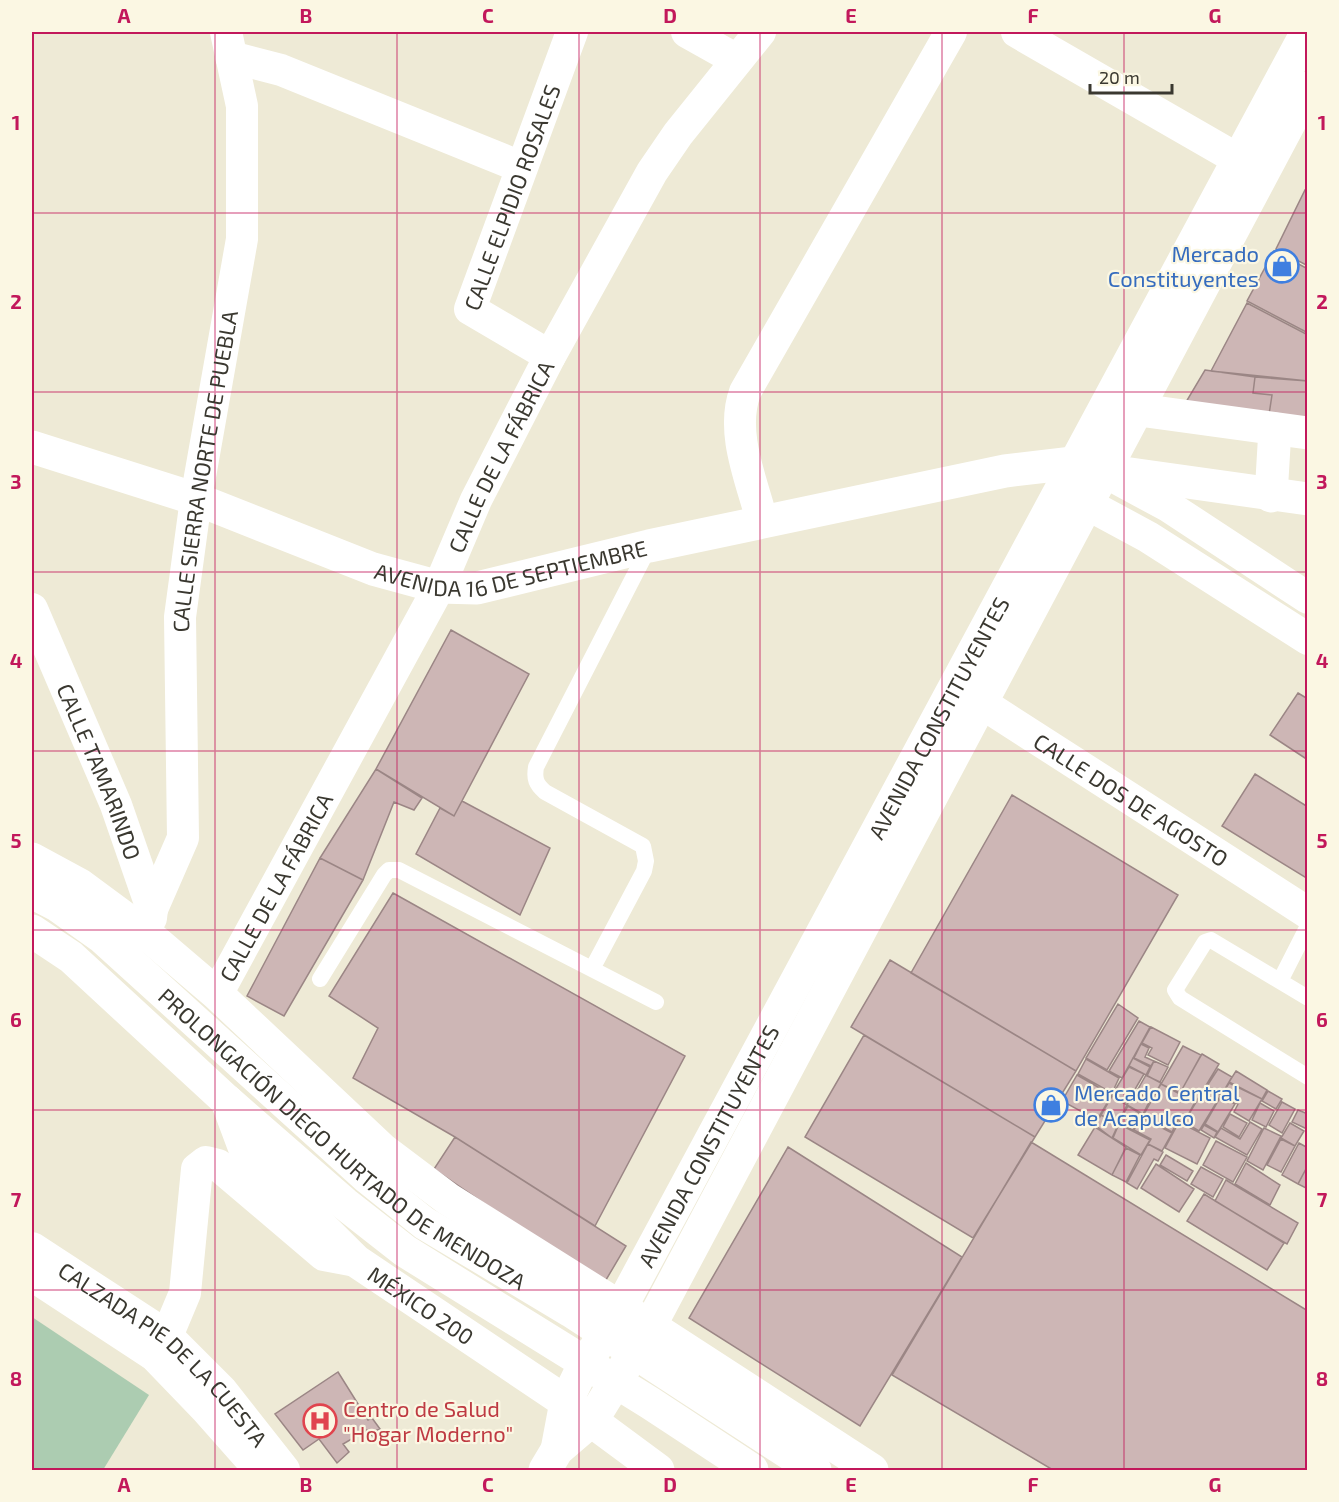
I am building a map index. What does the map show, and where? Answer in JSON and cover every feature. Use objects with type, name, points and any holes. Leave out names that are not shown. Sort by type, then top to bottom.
[{"type":"main road","name":"AVENIDA CONSTITUYENTES","points":[[1080,481],[1138,409],[1250,167],[1307,32]]},
{"type":"main road","name":"AVENIDA CONSTITUYENTES","points":[[579,1411],[650,1326],[967,696],[1080,481],[1106,406],[1250,167],[1308,88]]},
{"type":"main road","points":[[1106,406],[1308,433]]},
{"type":"main road","points":[[1271,496],[1275,429]]},
{"type":"main road","name":"AVENIDA 16 DE SEPTIEMBRE","points":[[32,447],[196,499],[373,569],[439,587],[477,588],[649,546],[1005,471],[1080,481],[1308,499]]},
{"type":"main road","name":"AVENIDA CONSTITUYENTES","points":[[579,1411],[581,1371],[620,1309],[967,696]]},
{"type":"main road","points":[[32,859],[151,923],[217,994],[383,1150],[448,1199],[872,1470]]},
{"type":"main road","name":"PROLONGACIÓN DIEGO HURTADO DE MENDOZA","points":[[32,892],[57,905],[102,937],[368,1178],[424,1223],[571,1311],[815,1470]]},
{"type":"main road","name":"PROLONGACIÓN DIEGO HURTADO DE MENDOZA","points":[[32,931],[71,957],[227,1101],[345,1204],[405,1251],[650,1403],[752,1470]]},
{"type":"main road","name":"MÉXICO 200","points":[[227,1101],[246,1152],[356,1261],[579,1411],[658,1470]]},
{"type":"main road","points":[[551,1460],[579,1411]]},
{"type":"street","name":"CALLE ELPIDIO ROSALES","points":[[550,356],[470,309],[572,32]]},
{"type":"street","points":[[687,32],[737,60]]},
{"type":"street","name":"CALLE DE LA FÁBRICA","points":[[217,994],[439,587],[476,500],[550,356],[652,172],[678,134],[760,32]]},
{"type":"street","points":[[762,521],[739,428],[739,409],[745,392],[951,32]]},
{"type":"street","points":[[1017,32],[1250,167]]},
{"type":"street","points":[[228,44],[281,70],[521,167]]},
{"type":"street","name":"CALLE SIERRA NORTE DE PUEBLA","points":[[151,923],[183,838],[180,617],[196,499],[242,239],[242,106],[228,44]]},
{"type":"street","points":[[1080,481],[1168,506],[1308,598]]},
{"type":"street","points":[[1080,481],[1148,537],[1308,639]]},
{"type":"street","name":"CALLE TAMARINDO","points":[[32,609],[117,805],[151,923]]},
{"type":"street","name":"CALLE DOS DE AGOSTO","points":[[967,696],[1308,913]]},
{"type":"street","points":[[160,1345],[185,1293],[197,1169],[206,1162],[218,1165],[324,1255],[356,1261]]},
{"type":"street","name":"CALZADA PIE DE LA CUESTA","points":[[32,1248],[220,1390],[284,1470]]},
{"type":"street","name":"CALZADA PIE DE LA CUESTA","points":[[32,1275],[160,1345],[260,1470]]},
{"type":"lane","points":[[592,969],[644,871],[645,851],[643,846],[545,792],[537,785],[534,776],[536,767],[649,546]]},
{"type":"lane","points":[[320,979],[384,874],[393,869],[399,870],[656,1002]]},
{"type":"lane","points":[[1280,981],[1308,926]]},
{"type":"lane","points":[[1308,998],[1210,940],[1205,942],[1175,990],[1180,998],[1308,1077]]},
{"type":"green space","points":[[32,1317],[149,1395],[103,1470],[32,1470]]},
{"type":"building","points":[[1305,190],[1308,191],[1308,266],[1276,249]]},
{"type":"building","points":[[1274,251],[1308,269],[1308,333],[1247,301]]},
{"type":"building","points":[[1247,303],[1308,335],[1308,381],[1211,371]]},
{"type":"building","points":[[1205,370],[1255,377],[1253,393],[1272,395],[1268,421],[1186,402]]},
{"type":"building","points":[[1255,377],[1308,381],[1308,423],[1268,421],[1272,395],[1253,393]]},
{"type":"building","points":[[451,630],[529,674],[454,816],[376,769]]},
{"type":"building","points":[[1298,693],[1308,699],[1308,760],[1270,735]]},
{"type":"building","points":[[376,769],[422,798],[414,810],[394,802],[363,880],[320,858]]},
{"type":"building","points":[[1255,774],[1308,807],[1308,879],[1222,826]]},
{"type":"building","points":[[1012,795],[1178,895],[1076,1071],[911,973]]},
{"type":"building","points":[[462,801],[550,848],[520,915],[416,854],[440,808],[454,816]]},
{"type":"building","points":[[320,858],[363,880],[284,1016],[247,996]]},
{"type":"building","points":[[393,893],[685,1056],[595,1226],[455,1137],[353,1078],[378,1028],[329,996]]},
{"type":"building","points":[[890,960],[1076,1071],[1035,1137],[851,1027]]},
{"type":"building","points":[[1118,1004],[1138,1018],[1107,1070],[1086,1058]]},
{"type":"building","points":[[1139,1021],[1150,1027],[1122,1078],[1109,1071]]},
{"type":"building","points":[[1151,1027],[1180,1042],[1168,1065],[1148,1055],[1152,1048],[1142,1043]]},
{"type":"building","points":[[864,1035],[1035,1137],[973,1238],[805,1137]]},
{"type":"building","points":[[1141,1044],[1149,1048],[1145,1057],[1154,1061],[1151,1066],[1134,1058]]},
{"type":"building","points":[[1183,1046],[1201,1055],[1180,1093],[1161,1084]]},
{"type":"building","points":[[1202,1054],[1219,1064],[1196,1102],[1180,1093]]},
{"type":"building","points":[[1133,1058],[1150,1067],[1146,1075],[1129,1066]]},
{"type":"building","points":[[1086,1059],[1119,1078],[1112,1093],[1078,1074]]},
{"type":"building","points":[[1154,1061],[1168,1067],[1160,1082],[1147,1076]]},
{"type":"building","points":[[1129,1067],[1144,1074],[1127,1103],[1112,1095]]},
{"type":"building","points":[[1218,1069],[1232,1077],[1222,1094],[1207,1086]]},
{"type":"building","points":[[1236,1071],[1267,1090],[1262,1099],[1229,1082]]},
{"type":"building","points":[[1077,1075],[1112,1095],[1097,1120],[1062,1101]]},
{"type":"building","points":[[1146,1075],[1161,1083],[1153,1098],[1138,1089]]},
{"type":"building","points":[[1229,1083],[1262,1099],[1249,1121],[1234,1112],[1238,1104],[1222,1095]]},
{"type":"building","points":[[1161,1084],[1195,1102],[1183,1124],[1178,1120],[1172,1132],[1143,1116]]},
{"type":"building","points":[[1206,1086],[1221,1095],[1199,1131],[1184,1122]]},
{"type":"building","points":[[1136,1091],[1150,1100],[1143,1114],[1127,1105]]},
{"type":"building","points":[[1268,1091],[1282,1099],[1276,1109],[1262,1101]]},
{"type":"building","points":[[1112,1096],[1127,1105],[1117,1124],[1101,1115]]},
{"type":"building","points":[[1221,1096],[1235,1104],[1218,1132],[1205,1124]]},
{"type":"building","points":[[1282,1102],[1295,1109],[1282,1133],[1269,1125]]},
{"type":"building","points":[[1260,1103],[1274,1111],[1266,1127],[1252,1120]]},
{"type":"building","points":[[1128,1106],[1141,1114],[1133,1130],[1118,1123]]},
{"type":"building","points":[[1298,1110],[1308,1114],[1307,1129],[1292,1122]]},
{"type":"building","points":[[1230,1114],[1247,1123],[1239,1137],[1223,1127]]},
{"type":"building","points":[[1101,1115],[1118,1125],[1112,1138],[1095,1125]]},
{"type":"building","points":[[1141,1117],[1172,1133],[1162,1151],[1148,1144],[1151,1139],[1134,1130]]},
{"type":"building","points":[[1179,1122],[1210,1138],[1197,1164],[1165,1148]]},
{"type":"building","points":[[1250,1122],[1262,1129],[1247,1155],[1215,1137],[1221,1128],[1240,1139]]},
{"type":"building","points":[[1290,1123],[1304,1131],[1295,1146],[1281,1138]]},
{"type":"building","points":[[1119,1124],[1150,1140],[1141,1155],[1113,1138]]},
{"type":"building","points":[[1204,1125],[1217,1132],[1214,1138],[1201,1130]]},
{"type":"building","points":[[1095,1127],[1126,1147],[1112,1175],[1078,1155]]},
{"type":"building","points":[[1264,1128],[1281,1136],[1263,1170],[1247,1161]]},
{"type":"building","points":[[455,1137],[626,1246],[603,1285],[434,1169]]},
{"type":"building","points":[[1281,1139],[1295,1146],[1281,1172],[1267,1165]]},
{"type":"building","points":[[1216,1141],[1247,1157],[1233,1182],[1203,1165]]},
{"type":"building","points":[[1031,1142],[1308,1311],[1308,1470],[1053,1470],[892,1375]]},
{"type":"building","points":[[1299,1143],[1308,1148],[1308,1165],[1298,1184],[1282,1175]]},
{"type":"building","points":[[1148,1144],[1163,1152],[1158,1161],[1154,1159],[1137,1189],[1127,1183]]},
{"type":"building","points":[[788,1147],[962,1257],[860,1426],[689,1318]]},
{"type":"building","points":[[1126,1148],[1140,1155],[1126,1182],[1112,1175]]},
{"type":"building","points":[[1166,1155],[1193,1171],[1187,1181],[1160,1165]]},
{"type":"building","points":[[1246,1163],[1280,1185],[1270,1205],[1235,1184]]},
{"type":"building","points":[[1156,1164],[1194,1189],[1179,1212],[1141,1188]]},
{"type":"building","points":[[1201,1167],[1223,1179],[1213,1197],[1191,1184]]},
{"type":"building","points":[[1308,1167],[1308,1189],[1298,1184]]},
{"type":"building","points":[[1226,1180],[1298,1223],[1287,1244],[1215,1201]]},
{"type":"building","points":[[1204,1194],[1284,1243],[1267,1270],[1187,1221]]},
{"type":"building","name":"Centro de Salud \"Hogar Moderno\"","points":[[338,1372],[368,1420],[372,1418],[380,1429],[375,1431],[377,1435],[375,1439],[367,1430],[343,1444],[349,1452],[337,1463],[319,1439],[303,1450],[275,1414]]},
{"type":"place","name":"Mercado Constituyentes","points":[[1282,266]]},
{"type":"place","name":"Mercado Central de Acapulco","points":[[1051,1105]]},
{"type":"place","name":"Centro de Salud \"Hogar Moderno\"","points":[[320,1421]]}]
